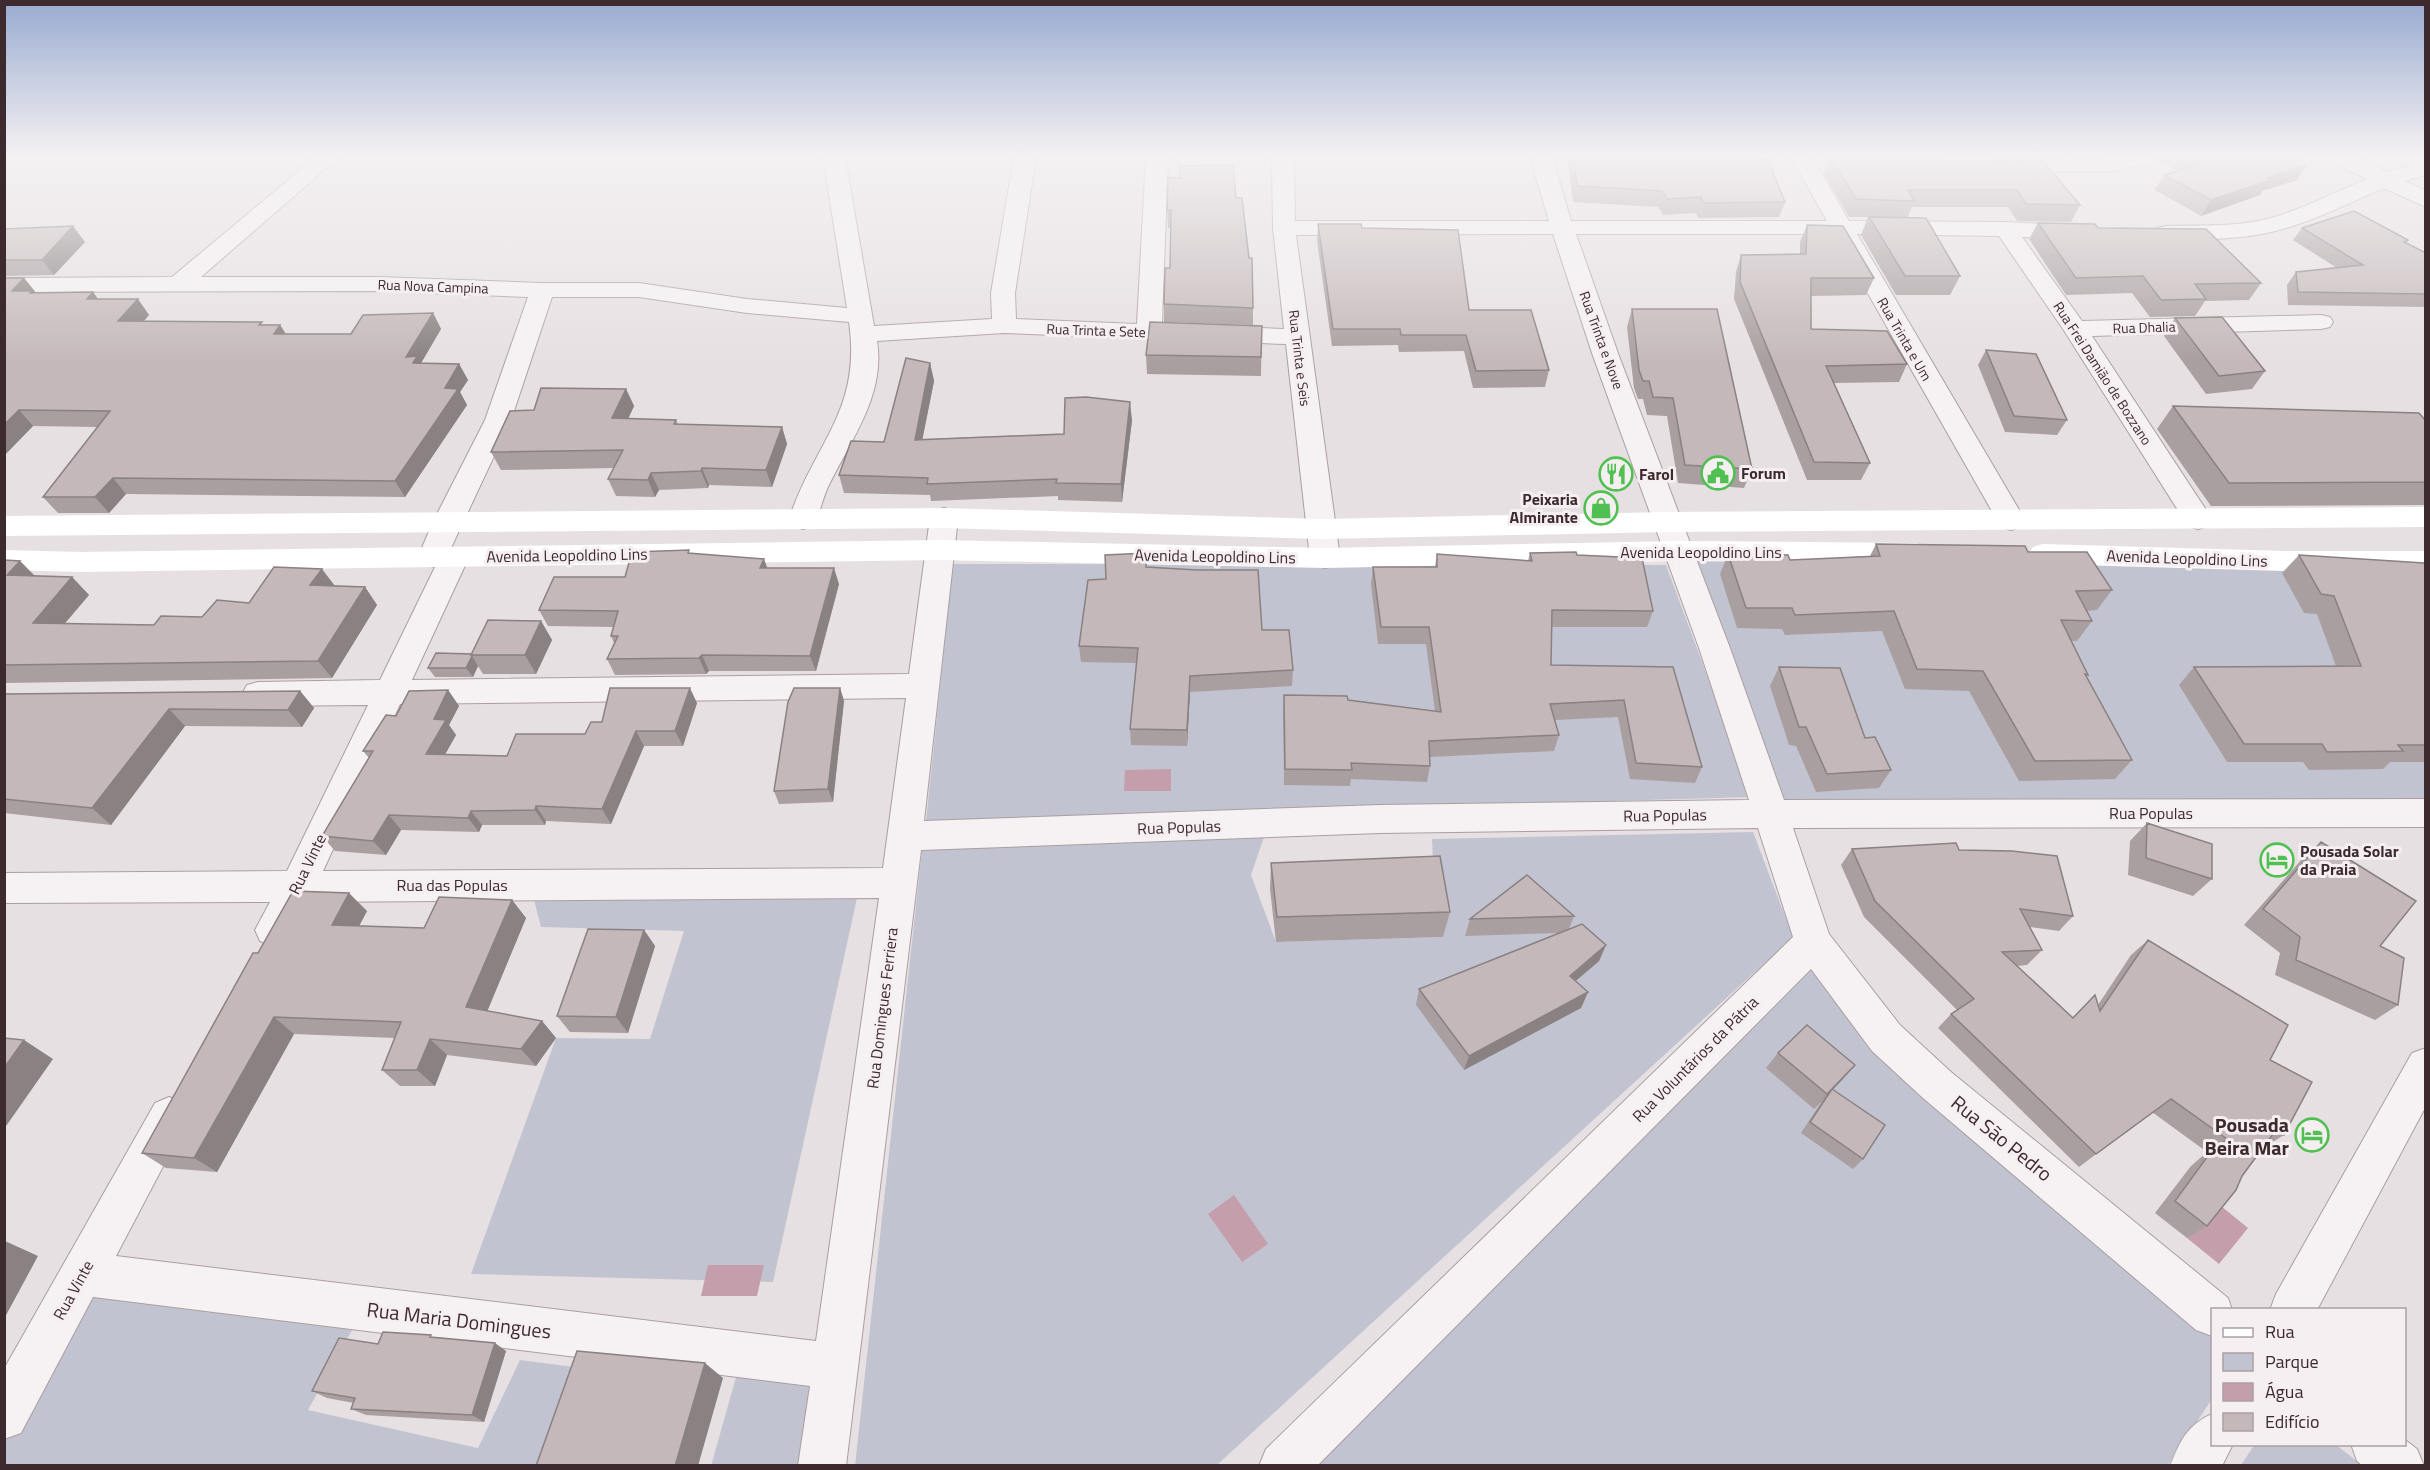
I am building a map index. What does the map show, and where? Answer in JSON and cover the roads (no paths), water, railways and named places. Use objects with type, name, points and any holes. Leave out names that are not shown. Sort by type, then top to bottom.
[{"type":"main road","name":"Avenida Leopoldino Lins","points":[[4,526],[108,525],[444,545],[803,519],[941,534],[1325,558],[2011,520],[2426,517]]},
{"type":"main road","points":[[81,562],[108,525]]},
{"type":"main road","name":"Avenida Leopoldino Lins","points":[[4,560],[81,562],[444,545],[941,534],[1322,529],[1674,537],[1938,553]]},
{"type":"main road","name":"Avenida Leopoldino Lins","points":[[2020,554],[2285,561],[2426,561]]},
{"type":"street","points":[[180,283],[248,226]]},
{"type":"street","points":[[803,519],[815,486],[842,439],[853,414],[860,392],[864,366],[865,346],[845,226]]},
{"type":"street","points":[[1004,326],[1003,292],[1014,226]]},
{"type":"street","points":[[1149,333],[1154,226]]},
{"type":"street","name":"Rua Trinta e Nove","points":[[1560,226],[1674,537]]},
{"type":"street","points":[[1284,228],[1561,229],[1839,226],[2098,232]]},
{"type":"street","name":"Rua Trinta e Um","points":[[1839,226],[2011,520]]},
{"type":"street","points":[[2145,233],[2230,231],[2268,226]]},
{"type":"street","name":"Rua Trinta e Seis","points":[[1284,228],[1325,558]]},
{"type":"street","name":"Rua Frei Damião de Bozzano","points":[[2004,229],[2075,329],[2198,519]]},
{"type":"street","name":"Rua Nova Campina","points":[[4,285],[379,284],[542,290],[639,290],[861,325]]},
{"type":"street","name":"Rua Vinte","points":[[257,960],[297,886],[390,692],[444,545],[516,372],[542,290]]},
{"type":"street","name":"Rua Dhalia","points":[[2075,329],[2321,322]]},
{"type":"street","name":"Rua Trinta e Sete","points":[[861,325],[1004,326],[1297,338]]},
{"type":"street","name":"Rua Domingues Ferriera","points":[[822,1466],[899,883],[941,534]]},
{"type":"street","points":[[1674,537],[1772,814],[1813,942]]},
{"type":"street","points":[[226,694],[922,686]]},
{"type":"street","name":"Rua Populas","points":[[905,836],[1380,819],[1772,814],[2426,813]]},
{"type":"street","name":"Rua das Populas","points":[[4,888],[899,883]]},
{"type":"street","name":"Rua São Pedro","points":[[1813,942],[1886,1038],[1937,1085],[2211,1313]]},
{"type":"street","name":"Rua Voluntários da Pátria","points":[[1283,1466],[1813,942]]},
{"type":"street","points":[[2293,1308],[2426,1066]]},
{"type":"street","name":"Rua Vinte","points":[[4,1416],[18,1395],[187,1085]]},
{"type":"street","name":"Rua Maria Domingues","points":[[82,1274],[836,1366]]},
{"type":"street","points":[[2194,1466],[2211,1440]]},
{"type":"street","points":[[2376,1446],[2400,1466]]},
{"type":"water","points":[[1171,769],[1171,791],[1124,791],[1125,770]]},
{"type":"water","points":[[1234,1195],[1268,1244],[1242,1262],[1208,1214]]},
{"type":"water","points":[[2216,1202],[2248,1228],[2219,1264],[2187,1238]]},
{"type":"water","points":[[708,1265],[764,1265],[757,1296],[701,1296]]},
{"type":"place","name":"Forum","points":[[1718,473]]},
{"type":"place","name":"Farol","points":[[1616,474]]},
{"type":"place","name":"Peixaria Almirante","points":[[1601,508]]},
{"type":"place","name":"Pousada Solar da Praia","points":[[2277,860]]},
{"type":"place","name":"Pousada Beira Mar","points":[[2312,1135]]}]
